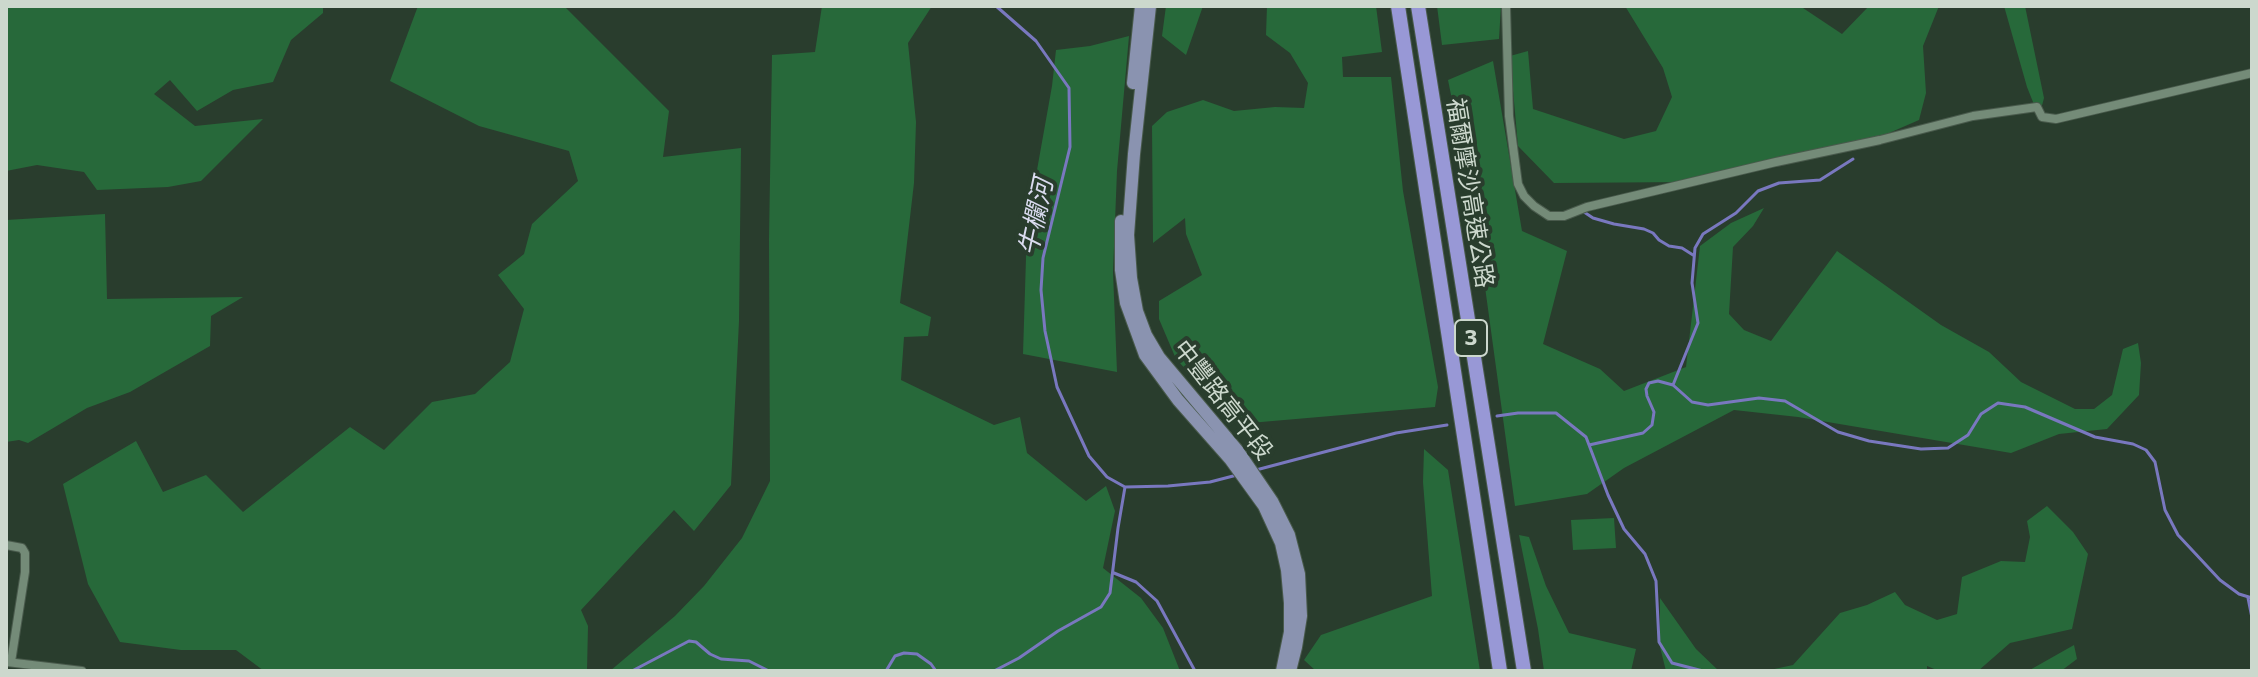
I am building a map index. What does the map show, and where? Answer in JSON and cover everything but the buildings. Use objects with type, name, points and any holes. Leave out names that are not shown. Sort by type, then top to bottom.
[{"type":"highway","name":"福爾摩沙高速公路","points":[[1398,6],[1500,671]]},
{"type":"highway","name":"福爾摩沙高速公路","points":[[1418,6],[1524,671]]},
{"type":"main road","name":"中豐路高平段","points":[[1145,9],[1128,235],[1130,298],[1159,357],[1234,455],[1289,535],[1299,574],[1301,616],[1290,671]]},
{"type":"main road","name":"中豐路高平段","points":[[1268,504],[1287,570],[1290,632],[1282,671]]},
{"type":"street","points":[[1506,6],[1509,116],[1518,184],[1524,196],[1549,216],[1564,216],[1587,207],[1973,116],[2037,107],[2042,117],[2056,119],[2252,73]]},
{"type":"street","points":[[6,545],[22,548],[25,553],[25,572],[9,662],[82,671]]},
{"type":"green space","points":[[6,6],[323,6],[323,13],[291,40],[273,82],[233,90],[197,111],[170,80],[154,94],[195,126],[263,119],[201,181],[168,187],[97,190],[84,172],[37,165],[6,171]]},
{"type":"green space","points":[[418,6],[564,6],[669,111],[663,157],[741,148],[739,321],[731,485],[694,531],[674,510],[581,610],[588,626],[587,671],[264,671],[236,650],[181,650],[120,642],[88,584],[63,484],[136,441],[163,492],[206,475],[243,512],[350,427],[384,450],[432,402],[475,394],[510,362],[524,309],[498,275],[524,254],[532,224],[578,181],[569,151],[479,126],[390,81]]},
{"type":"green space","points":[[822,6],[932,6],[908,43],[916,122],[914,183],[900,303],[931,317],[928,336],[904,337],[901,380],[994,425],[1020,417],[1027,453],[1086,501],[1106,486],[1115,511],[1103,568],[1141,598],[1163,628],[1180,671],[610,671],[675,616],[704,586],[742,538],[770,481],[772,55],[815,52]]},
{"type":"green space","points":[[1166,6],[1203,6],[1186,55],[1162,36]]},
{"type":"green space","points":[[1267,6],[1376,6],[1382,52],[1342,57],[1343,77],[1391,77],[1403,191],[1438,387],[1435,407],[1238,424],[1176,359],[1159,319],[1159,301],[1202,275],[1186,234],[1185,218],[1153,243],[1152,126],[1167,112],[1203,100],[1234,111],[1304,108],[1308,83],[1290,53],[1266,35]]},
{"type":"green space","points":[[1437,6],[1501,6],[1499,39],[1442,45]]},
{"type":"green space","points":[[1625,6],[1800,6],[1842,34],[1869,6],[1939,6],[1923,46],[1926,93],[1919,120],[1866,143],[1688,182],[1554,183],[1518,146],[1510,56],[1528,51],[1533,109],[1624,139],[1656,131],[1672,97],[1663,68]]},
{"type":"green space","points":[[2004,6],[2025,6],[2044,98],[2039,117],[2027,87]]},
{"type":"green space","points":[[1129,36],[1117,171],[1113,272],[1117,372],[1023,354],[1027,226],[1056,50],[1090,46]]},
{"type":"green space","points":[[1493,61],[1522,231],[1567,251],[1543,344],[1600,369],[1624,391],[1686,367],[1700,246],[1731,223],[1764,208],[1753,226],[1733,247],[1729,314],[1744,330],[1771,341],[1837,251],[1941,325],[1989,352],[2021,382],[2075,409],[2094,409],[2112,395],[2123,349],[2138,343],[2141,363],[2139,395],[2107,429],[2059,434],[2011,453],[1798,417],[1734,410],[1624,468],[1587,494],[1515,506],[1475,214],[1448,80]]},
{"type":"green space","points":[[105,214],[107,299],[243,297],[211,316],[210,346],[130,392],[87,408],[28,443],[19,440],[6,442],[6,220]]},
{"type":"green space","points":[[1424,449],[1448,470],[1480,671],[1316,671],[1304,660],[1321,635],[1432,596],[1423,482]]},
{"type":"green space","points":[[2047,506],[2073,532],[2088,554],[2072,629],[2010,643],[1978,671],[1939,671],[1927,666],[1927,671],[1765,671],[1793,665],[1840,613],[1895,592],[1905,605],[1937,620],[1957,614],[1962,577],[2001,561],[2025,562],[2030,537],[2027,521]]},
{"type":"green space","points":[[1614,518],[1616,548],[1573,550],[1571,520]]},
{"type":"green space","points":[[1519,535],[1529,537],[1546,586],[1569,633],[1636,649],[1631,671],[1544,671]]},
{"type":"green space","points":[[1660,598],[1696,649],[1719,671],[1666,671],[1660,647]]},
{"type":"green space","points":[[2074,645],[2077,659],[2061,671],[2028,671]]},
{"type":"waterway","name":"牛欄河","points":[[996,6],[1036,41],[1069,88],[1070,147],[1043,258],[1041,290],[1045,331],[1057,387],[1089,456],[1107,477],[1125,487],[1210,482],[1237,475]]},
{"type":"waterway","points":[[1673,385],[1698,323],[1692,283],[1695,248],[1703,234],[1736,213],[1758,191],[1779,183],[1820,180],[1853,159]]},
{"type":"waterway","points":[[1584,212],[1614,224],[1644,229],[1669,246],[1682,248],[1693,255]]},
{"type":"waterway","points":[[1589,445],[1643,433],[1652,425],[1654,412],[1646,389],[1649,383],[1658,381],[1673,385],[1692,402],[1708,405],[1759,398],[1785,401],[1838,432],[1869,441],[1921,449],[1948,448],[1968,435],[1981,414],[1998,403],[2025,407],[2095,437],[2133,444],[2146,450],[2155,462],[2165,510],[2178,535],[2220,580],[2239,594],[2252,598]]},
{"type":"waterway","points":[[1497,416],[1556,413],[1586,437],[1624,529],[1645,554],[1656,581],[1659,642],[1672,663],[1703,671]]},
{"type":"waterway","points":[[1256,470],[1396,433],[1447,425]]},
{"type":"waterway","points":[[994,671],[1101,607],[1110,593],[1125,487]]},
{"type":"waterway","points":[[1114,573],[1136,582],[1157,601],[1195,671]]},
{"type":"waterway","points":[[2248,598],[2252,618]]},
{"type":"waterway","points":[[632,671],[689,641],[696,642],[721,659],[749,661],[769,671]]},
{"type":"waterway","points":[[886,671],[895,656],[904,653],[917,654],[936,671]]}]
